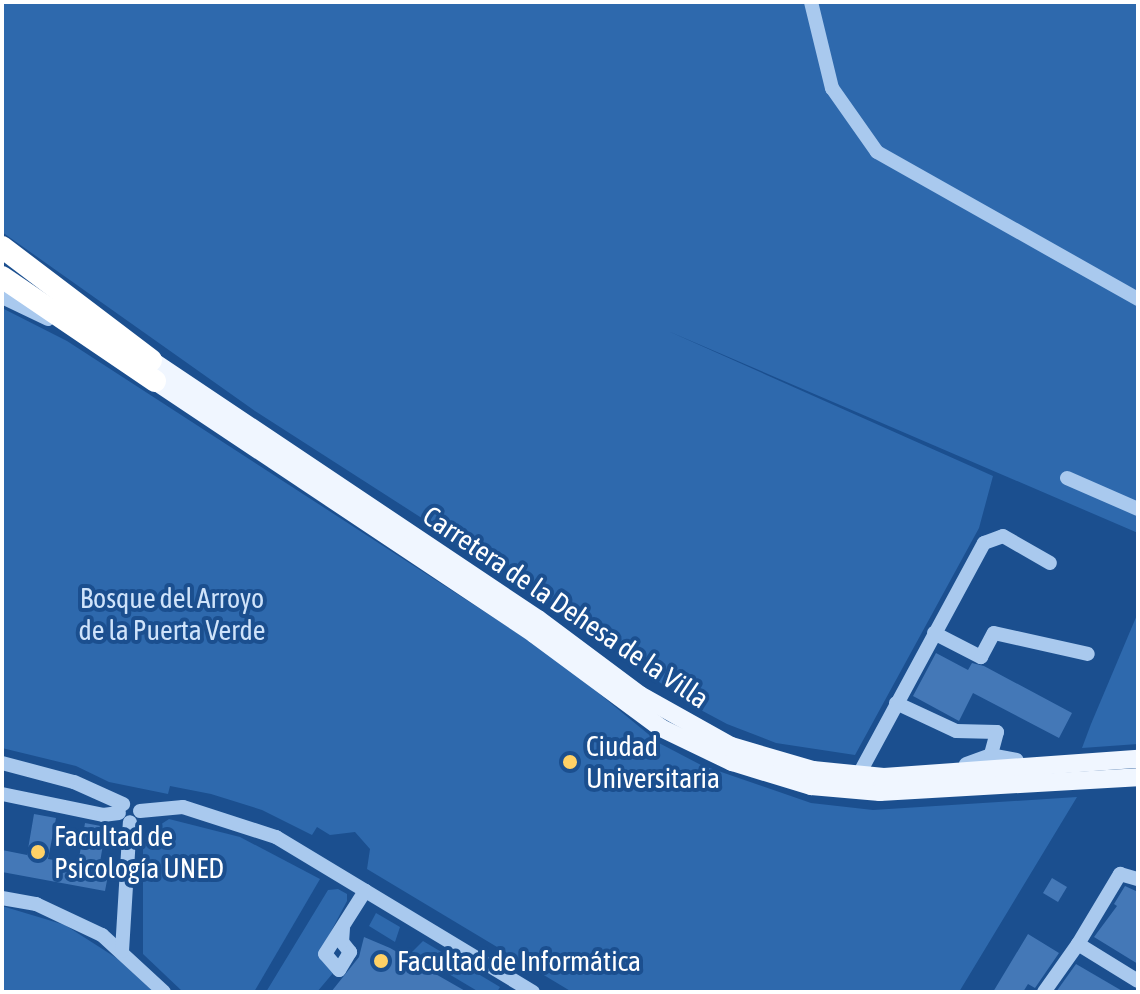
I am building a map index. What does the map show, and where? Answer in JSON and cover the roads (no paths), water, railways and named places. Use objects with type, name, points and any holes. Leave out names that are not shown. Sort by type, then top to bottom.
[{"type":"highway","points":[[2,247],[153,370]]},
{"type":"highway","points":[[2,260],[153,370]]},
{"type":"highway","points":[[2,277],[153,370]]},
{"type":"highway","points":[[2,288],[48,319],[153,370]]},
{"type":"main road","name":"Carretera de la Dehesa de la Villa","points":[[153,370],[538,619],[668,714],[758,755],[858,776],[884,777],[1138,759]]},
{"type":"main road","name":"Carretera de la Dehesa de la Villa","points":[[153,370],[534,634],[661,728],[732,762],[811,786],[880,792],[1138,777]]},
{"type":"street","points":[[811,2],[832,88],[877,152],[1138,299]]},
{"type":"street","points":[[2,297],[48,319]]},
{"type":"street","points":[[1067,478],[1138,509]]},
{"type":"street","points":[[858,776],[984,543],[1003,536],[1050,563]]},
{"type":"street","points":[[934,633],[981,657],[994,633],[1088,654]]},
{"type":"street","points":[[884,777],[983,762],[991,755],[997,732],[956,731],[896,703]]},
{"type":"street","points":[[991,755],[1000,760],[1086,763]]},
{"type":"street","points":[[2,763],[74,782],[128,813]]},
{"type":"street","points":[[2,794],[103,815],[175,806],[236,822],[276,837],[533,992]]},
{"type":"street","points":[[122,951],[128,813]]},
{"type":"street","points":[[1044,992],[1078,944],[1120,874],[1138,879]]},
{"type":"street","points":[[343,928],[365,891]]},
{"type":"street","points":[[2,898],[65,916],[122,951],[158,987]]},
{"type":"street","points":[[1078,944],[1138,981]]},
{"type":"place","name":"Ciudad Universitaria","points":[[570,762]]},
{"type":"place","name":"Facultad de Psicología UNED","points":[[38,852]]},
{"type":"place","name":"Facultad de Informática","points":[[381,961]]},
{"type":"park label","name":"Bosque del Arroyo de la Puerta Verde","points":[[172,614]]}]
